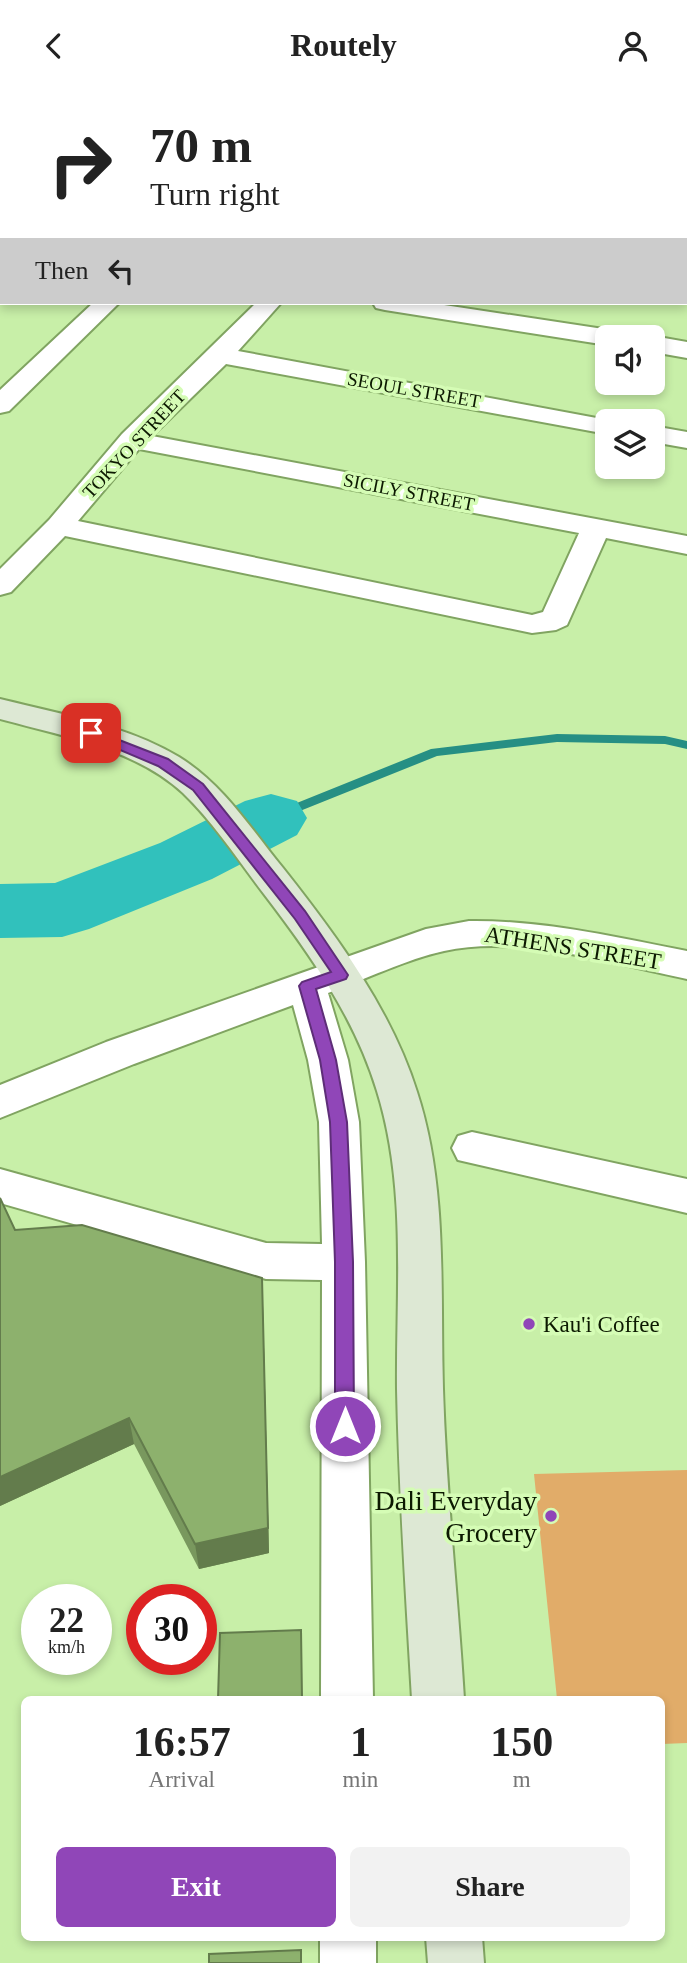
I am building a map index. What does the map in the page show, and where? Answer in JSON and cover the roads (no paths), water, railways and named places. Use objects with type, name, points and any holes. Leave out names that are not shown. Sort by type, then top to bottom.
[{"type":"main road","points":[[0,709],[126,745],[163,763],[198,787],[300,915],[324,981],[371,1028],[397,1092],[413,1164],[422,1469],[438,1696]]},
{"type":"main road","points":[[454,1941],[456,1963]]},
{"type":"street","points":[[0,405],[105,305]]},
{"type":"street","name":"TOKYO STREET","points":[[0,586],[59,527],[132,440],[267,305]]},
{"type":"street","points":[[398,305],[595,336]]},
{"type":"street","points":[[665,347],[687,350]]},
{"type":"street","name":"SEOUL STREET","points":[[220,355],[595,424]]},
{"type":"street","points":[[665,436],[687,440]]},
{"type":"street","name":"SICILY STREET","points":[[132,440],[687,545]]},
{"type":"street","points":[[59,527],[532,624],[545,623],[556,618],[596,527]]},
{"type":"street","name":"ATHENS STREET","points":[[0,1102],[120,1053],[439,938],[467,932],[532,937],[687,965]]},
{"type":"street","points":[[324,981],[328,1060],[339,1122],[344,1262],[346,1696]]},
{"type":"street","points":[[472,1148],[687,1196]]},
{"type":"street","points":[[0,1186],[266,1261],[344,1262]]},
{"type":"street","points":[[348,1941],[348,1963]]},
{"type":"waterway","points":[[271,818],[435,752],[557,738],[665,740],[687,745]]},
{"type":"waterway","points":[[0,911],[62,910],[186,861],[271,818]]},
{"type":"place","name":"Kau'i Coffee","points":[[529,1324]]},
{"type":"place","name":"Dali Everyday Grocery","points":[[551,1516]]}]
